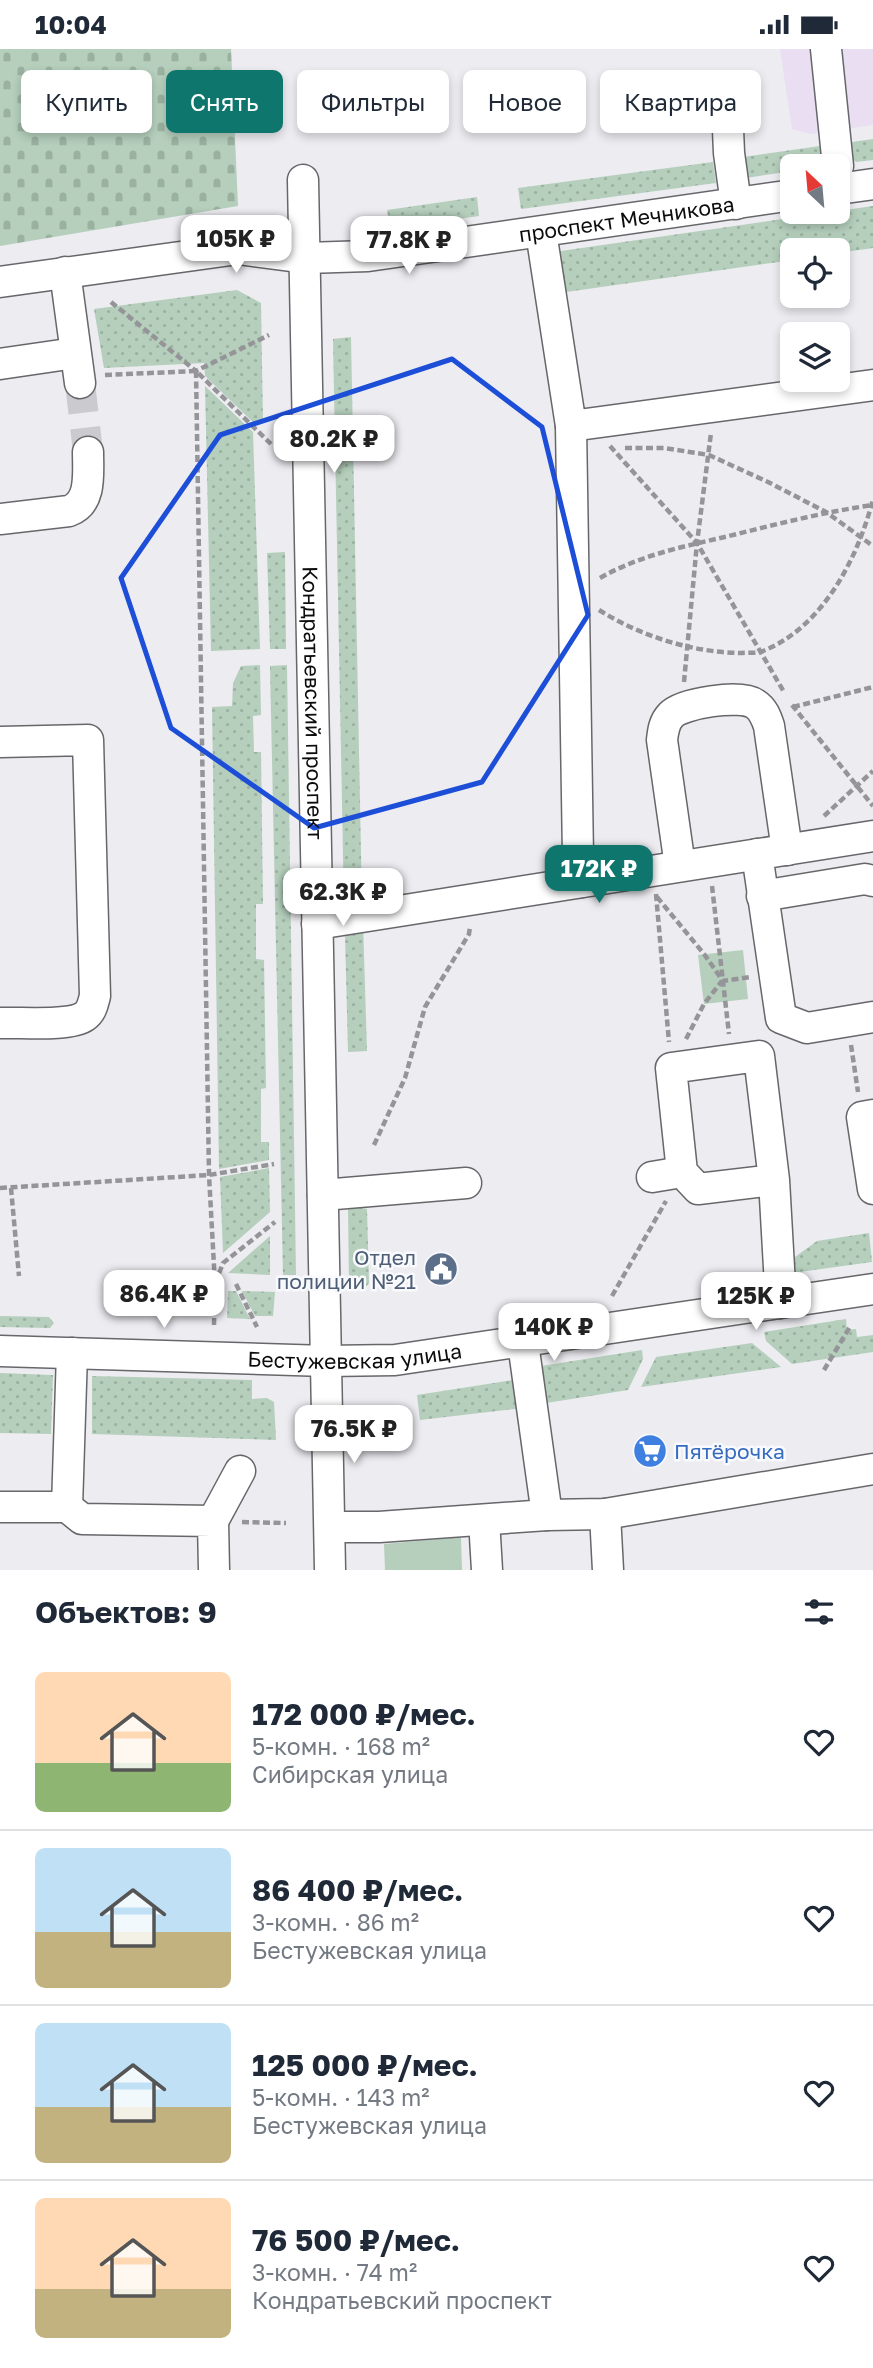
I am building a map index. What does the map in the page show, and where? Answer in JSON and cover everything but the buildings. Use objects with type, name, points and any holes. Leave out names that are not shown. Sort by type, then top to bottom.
[{"type":"street","points":[[826,49],[837,154]]},
{"type":"street","points":[[728,133],[736,204]]},
{"type":"street","name":"Кондратьевский проспект","points":[[303,180],[331,1570]]},
{"type":"street","points":[[850,180],[873,184]]},
{"type":"street","name":"проспект Мечникова","points":[[0,282],[238,249],[306,258],[368,256],[780,197]]},
{"type":"street","points":[[541,232],[577,425],[574,593],[578,857],[581,882]]},
{"type":"street","points":[[0,364],[78,371],[65,272]]},
{"type":"street","points":[[577,425],[873,385]]},
{"type":"street","points":[[0,519],[69,512],[78,508],[86,490],[88,452]]},
{"type":"street","points":[[663,878],[663,727],[670,715],[682,708],[738,698],[779,711],[769,726],[787,850]]},
{"type":"street","points":[[0,742],[88,740],[95,996],[87,1015],[79,1019],[0,1023]]},
{"type":"street","points":[[317,924],[581,882],[663,878],[709,862],[873,836]]},
{"type":"street","points":[[757,854],[781,1018],[807,1028],[860,1019]]},
{"type":"street","points":[[762,896],[865,879],[873,881]]},
{"type":"street","points":[[774,1180],[698,1189],[682,1172],[671,1068],[759,1056],[774,1180],[781,1303]]},
{"type":"street","points":[[867,1116],[873,1189]]},
{"type":"street","points":[[652,1177],[682,1172]]},
{"type":"street","points":[[323,1195],[466,1183]]},
{"type":"street","name":"Бестужевская улица","points":[[0,1351],[326,1361],[395,1360],[873,1289]]},
{"type":"street","points":[[523,1343],[547,1515]]},
{"type":"street","points":[[67,1507],[72,1353]]},
{"type":"street","points":[[330,1527],[605,1514],[873,1469]]},
{"type":"street","points":[[214,1570],[213,1521],[240,1471]]},
{"type":"street","points":[[0,1507],[67,1507],[82,1519],[213,1521]]},
{"type":"street","points":[[605,1514],[608,1570]]},
{"type":"street","points":[[484,1520],[487,1570]]},
{"type":"path","points":[[111,302],[196,371],[271,444]]},
{"type":"path","points":[[78,371],[196,371],[269,335]]},
{"type":"path","points":[[196,371],[209,1175],[215,1284],[214,1325]]},
{"type":"path","points":[[682,708],[697,544],[715,407]]},
{"type":"path","points":[[577,425],[613,448],[697,544],[761,652],[779,711],[858,787],[873,806]]},
{"type":"path","points":[[613,448],[664,448],[709,455],[826,512],[873,546]]},
{"type":"path","points":[[872,503],[861,537],[826,600],[798,632],[761,652],[724,653],[656,637],[611,618],[574,593],[617,568],[697,544],[872,503]]},
{"type":"path","points":[[779,711],[873,687]]},
{"type":"path","points":[[817,823],[873,771]]},
{"type":"path","points":[[709,862],[732,1059]]},
{"type":"path","points":[[663,878],[704,954],[723,981]]},
{"type":"path","points":[[663,878],[671,1068]]},
{"type":"path","points":[[374,1145],[405,1078],[425,1007],[469,934],[474,898]]},
{"type":"path","points":[[671,1068],[704,1004],[723,981],[775,974]]},
{"type":"path","points":[[860,1019],[867,1116]]},
{"type":"path","points":[[0,1188],[209,1175],[274,1164]]},
{"type":"path","points":[[612,1296],[682,1172]]},
{"type":"path","points":[[11,1188],[19,1276]]},
{"type":"path","points":[[215,1284],[223,1263],[275,1222]]},
{"type":"path","points":[[236,1284],[257,1327]]},
{"type":"path","points":[[824,1370],[851,1325]]},
{"type":"path","points":[[213,1521],[286,1523]]},
{"type":"highlighted area","points":[[452,359],[542,427],[588,615],[482,782],[314,828],[171,728],[121,578],[220,435]]},
{"type":"shaded area","points":[[780,49],[873,49],[873,125],[810,134],[792,129]]},
{"type":"green space","points":[[0,49],[231,49],[232,70],[166,70],[166,133],[235,133],[238,206],[0,246]]},
{"type":"green space","points":[[873,139],[873,160],[856,162],[847,154],[845,143]]},
{"type":"green space","points":[[827,145],[826,154],[780,154],[780,173],[746,178],[743,157]]},
{"type":"green space","points":[[713,162],[716,183],[521,209],[518,188]]},
{"type":"green space","points":[[477,197],[479,216],[390,229],[387,210]]},
{"type":"green space","points":[[873,206],[873,248],[850,251],[850,238],[780,238],[780,262],[559,293],[554,252],[780,219],[780,224],[850,224],[850,209]]},
{"type":"green space","points":[[237,290],[261,303],[263,423],[255,424],[205,376],[204,363],[104,368],[94,309]]},
{"type":"green space","points":[[351,337],[362,906],[344,907],[333,339]]},
{"type":"green space","points":[[205,386],[253,432],[260,649],[211,651]]},
{"type":"green space","points":[[285,552],[286,649],[270,649],[267,553]]},
{"type":"green space","points":[[260,665],[261,715],[253,716],[254,752],[261,752],[263,904],[256,904],[256,959],[264,960],[266,1088],[261,1089],[261,1142],[269,1142],[269,1160],[219,1169],[212,707],[232,706],[233,683],[241,666]]},
{"type":"green space","points":[[287,665],[296,1275],[283,1275],[270,666]]},
{"type":"green space","points":[[363,924],[367,1051],[348,1052],[345,935]]},
{"type":"green space","points":[[743,950],[748,999],[704,1004],[698,955]]},
{"type":"green space","points":[[269,1168],[270,1212],[223,1253],[220,1177]]},
{"type":"green space","points":[[348,1207],[367,1209],[369,1283],[365,1288],[354,1289],[349,1283]]},
{"type":"green space","points":[[869,1233],[872,1262],[785,1274],[784,1265],[817,1241]]},
{"type":"green space","points":[[270,1236],[270,1275],[228,1273]]},
{"type":"green space","points":[[228,1291],[236,1291],[250,1319],[227,1318]]},
{"type":"green space","points":[[242,1291],[275,1292],[273,1316],[255,1316]]},
{"type":"green space","points":[[0,1316],[49,1317],[54,1323],[50,1328],[0,1327]]},
{"type":"green space","points":[[846,1319],[847,1330],[856,1329],[857,1337],[873,1335],[873,1352],[792,1364],[766,1341],[764,1332]]},
{"type":"green space","points":[[752,1343],[781,1367],[641,1387],[656,1357]]},
{"type":"green space","points":[[642,1350],[643,1359],[628,1390],[540,1404],[535,1367]]},
{"type":"green space","points":[[0,1373],[53,1375],[51,1434],[0,1433]]},
{"type":"green space","points":[[92,1376],[252,1380],[252,1399],[267,1398],[274,1402],[276,1440],[92,1434]]},
{"type":"green space","points":[[520,1379],[524,1408],[420,1420],[417,1395]]},
{"type":"green space","points":[[461,1537],[462,1570],[385,1570],[384,1544]]},
{"type":"tunnel","points":[[80,383],[88,452]]},
{"type":"place","name":"Отдел полиции №21","points":[[441,1269]]},
{"type":"place","name":"Пятёрочка","points":[[650,1451]]}]
